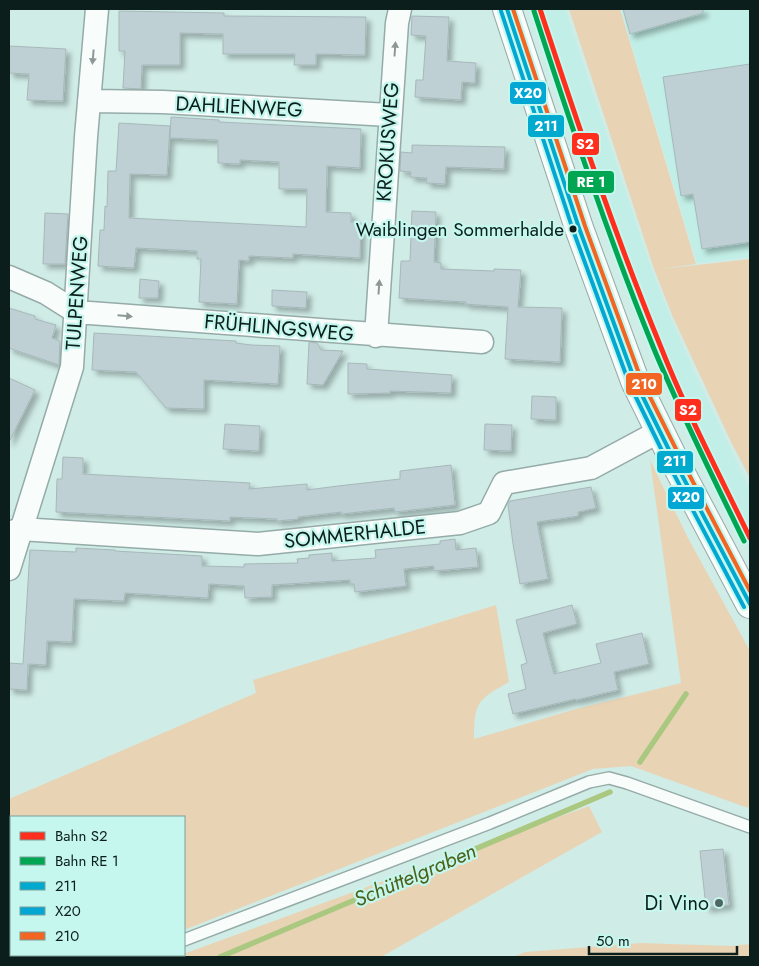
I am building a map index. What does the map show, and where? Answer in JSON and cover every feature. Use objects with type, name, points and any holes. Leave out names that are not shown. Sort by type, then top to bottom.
[{"type":"street","name":"TULPENWEG","points":[[9,569],[14,531],[72,368],[94,101],[97,9]]},
{"type":"street","name":"KROKUSWEG","points":[[376,336],[389,115],[397,23],[400,9]]},
{"type":"street","points":[[506,9],[579,228],[635,381],[750,604]]},
{"type":"street","name":"DAHLIENWEG","points":[[94,101],[163,102],[389,115]]},
{"type":"street","points":[[9,277],[46,294],[76,312]]},
{"type":"street","name":"FRÜHLINGSWEG","points":[[76,312],[376,336],[482,342]]},
{"type":"street","name":"SOMMERHALDE","points":[[14,531],[258,544],[460,523],[489,513],[504,483],[591,468],[660,431]]},
{"type":"lane","points":[[185,940],[490,823],[589,782],[609,778],[750,827]]},
{"type":"shaded area","points":[[534,9],[565,9],[648,260],[694,372],[750,490],[750,554],[657,356],[619,264]]},
{"type":"shaded area","points":[[569,9],[620,9],[696,264],[661,269],[750,259],[750,478],[731,442],[672,315],[654,269]]},
{"type":"shaded area","points":[[621,9],[750,9],[750,257],[697,263]]},
{"type":"shaded area","points":[[650,460],[688,538],[750,651],[750,801],[748,808],[631,766],[593,769],[185,930],[185,816],[10,816],[9,814],[9,799],[256,693],[253,680],[496,605],[509,682],[490,693],[480,704],[475,717],[474,739],[576,709],[681,683]]},
{"type":"shaded area","points":[[589,806],[602,832],[381,957],[175,957],[185,956],[185,953]]},
{"type":"shaded area","points":[[9,849],[10,950],[9,948]]},
{"type":"shaded area","points":[[641,943],[731,946],[750,944],[750,957],[513,957],[525,952]]},
{"type":"building","points":[[623,9],[703,9],[703,13],[630,34]]},
{"type":"building","points":[[119,11],[224,13],[224,16],[366,17],[365,55],[316,54],[316,65],[294,65],[295,54],[223,54],[223,34],[180,33],[180,65],[142,65],[141,89],[123,88],[125,51],[119,51]]},
{"type":"building","points":[[412,16],[449,17],[447,61],[476,63],[475,83],[462,82],[461,100],[415,97],[416,80],[423,80],[426,36],[411,35]]},
{"type":"building","points":[[9,46],[66,49],[63,101],[27,100],[29,74],[9,73]]},
{"type":"building","points":[[750,64],[750,242],[702,249],[693,194],[681,196],[663,77]]},
{"type":"building","points":[[171,117],[219,120],[219,122],[361,129],[360,168],[327,166],[326,212],[351,213],[351,222],[361,223],[360,258],[293,254],[293,258],[249,256],[249,261],[239,260],[237,304],[199,302],[201,259],[197,259],[197,251],[136,248],[134,268],[98,266],[100,230],[104,230],[105,206],[107,207],[108,171],[116,171],[119,123],[170,126],[167,175],[130,174],[129,218],[306,227],[307,189],[279,189],[279,162],[240,160],[240,164],[218,163],[218,140],[170,138]]},
{"type":"building","points":[[412,145],[505,147],[504,169],[446,167],[445,184],[426,183],[427,178],[410,177],[411,172],[400,171],[401,152],[412,153]]},
{"type":"building","points":[[412,211],[436,212],[434,262],[441,263],[441,269],[521,270],[518,307],[562,308],[560,362],[505,359],[508,307],[465,304],[466,302],[399,298],[401,261],[410,261]]},
{"type":"building","points":[[45,213],[68,214],[65,264],[43,264]]},
{"type":"building","points":[[140,279],[159,281],[158,298],[139,298]]},
{"type":"building","points":[[272,290],[307,292],[306,308],[272,306]]},
{"type":"building","points":[[9,308],[35,316],[35,319],[56,325],[52,338],[60,341],[59,365],[9,348]]},
{"type":"building","points":[[94,333],[236,341],[236,343],[251,345],[280,346],[278,384],[204,380],[204,409],[166,408],[136,372],[92,370]]},
{"type":"building","points":[[309,342],[317,343],[321,350],[343,351],[323,385],[307,384]]},
{"type":"building","points":[[348,363],[367,364],[367,369],[452,375],[451,393],[390,391],[390,393],[348,394]]},
{"type":"building","points":[[9,378],[35,390],[9,442]]},
{"type":"building","points":[[532,396],[556,397],[556,420],[531,419]]},
{"type":"building","points":[[225,424],[260,426],[259,451],[223,449]]},
{"type":"building","points":[[485,424],[512,425],[511,451],[484,450]]},
{"type":"building","points":[[63,457],[83,458],[83,474],[250,483],[249,489],[307,484],[307,490],[400,479],[400,471],[451,465],[455,505],[395,512],[394,508],[341,514],[341,512],[277,521],[277,519],[230,517],[230,521],[56,512],[57,479],[62,479]]},
{"type":"building","points":[[591,487],[596,508],[578,512],[578,516],[537,522],[548,579],[520,584],[508,505],[510,501]]},
{"type":"building","points":[[455,539],[456,550],[476,548],[478,567],[434,571],[434,566],[404,569],[406,586],[355,592],[354,584],[350,584],[350,580],[272,585],[272,597],[245,598],[244,586],[209,584],[208,598],[125,593],[124,601],[74,599],[72,642],[47,641],[46,665],[28,664],[27,690],[9,689],[9,663],[23,664],[30,550],[76,552],[76,548],[202,556],[202,566],[244,567],[244,564],[298,563],[297,559],[309,558],[309,555],[332,553],[332,561],[376,558],[375,550],[440,544],[440,541]]},
{"type":"building","points":[[572,605],[577,624],[543,633],[554,674],[601,663],[596,644],[642,633],[649,664],[614,672],[618,690],[513,714],[508,694],[526,689],[521,665],[527,663],[516,620]]},
{"type":"building","points":[[723,849],[729,905],[706,908],[700,851]]},
{"type":"waterway","points":[[640,762],[686,694]]},
{"type":"waterway","name":"Schüttelgraben","points":[[220,957],[610,792]]},
{"type":"rail line","name":"S2","points":[[540,9],[597,178],[643,304],[670,370],[750,538]]},
{"type":"transit line","name":"211","points":[[507,9],[579,228],[635,381],[675,462],[750,604]]},
{"type":"transit line","name":"210","points":[[513,9],[585,226],[641,379],[750,591]]},
{"type":"transit line","name":"X20","points":[[501,11],[573,230],[629,383],[669,465],[744,607]]},
{"type":"transit line","points":[[534,11],[591,182],[637,308],[675,397],[744,541]]},
{"type":"place","name":"Waiblingen Sommerhalde","points":[[573,229]]},
{"type":"place","name":"Di Vino","points":[[719,903]]}]
